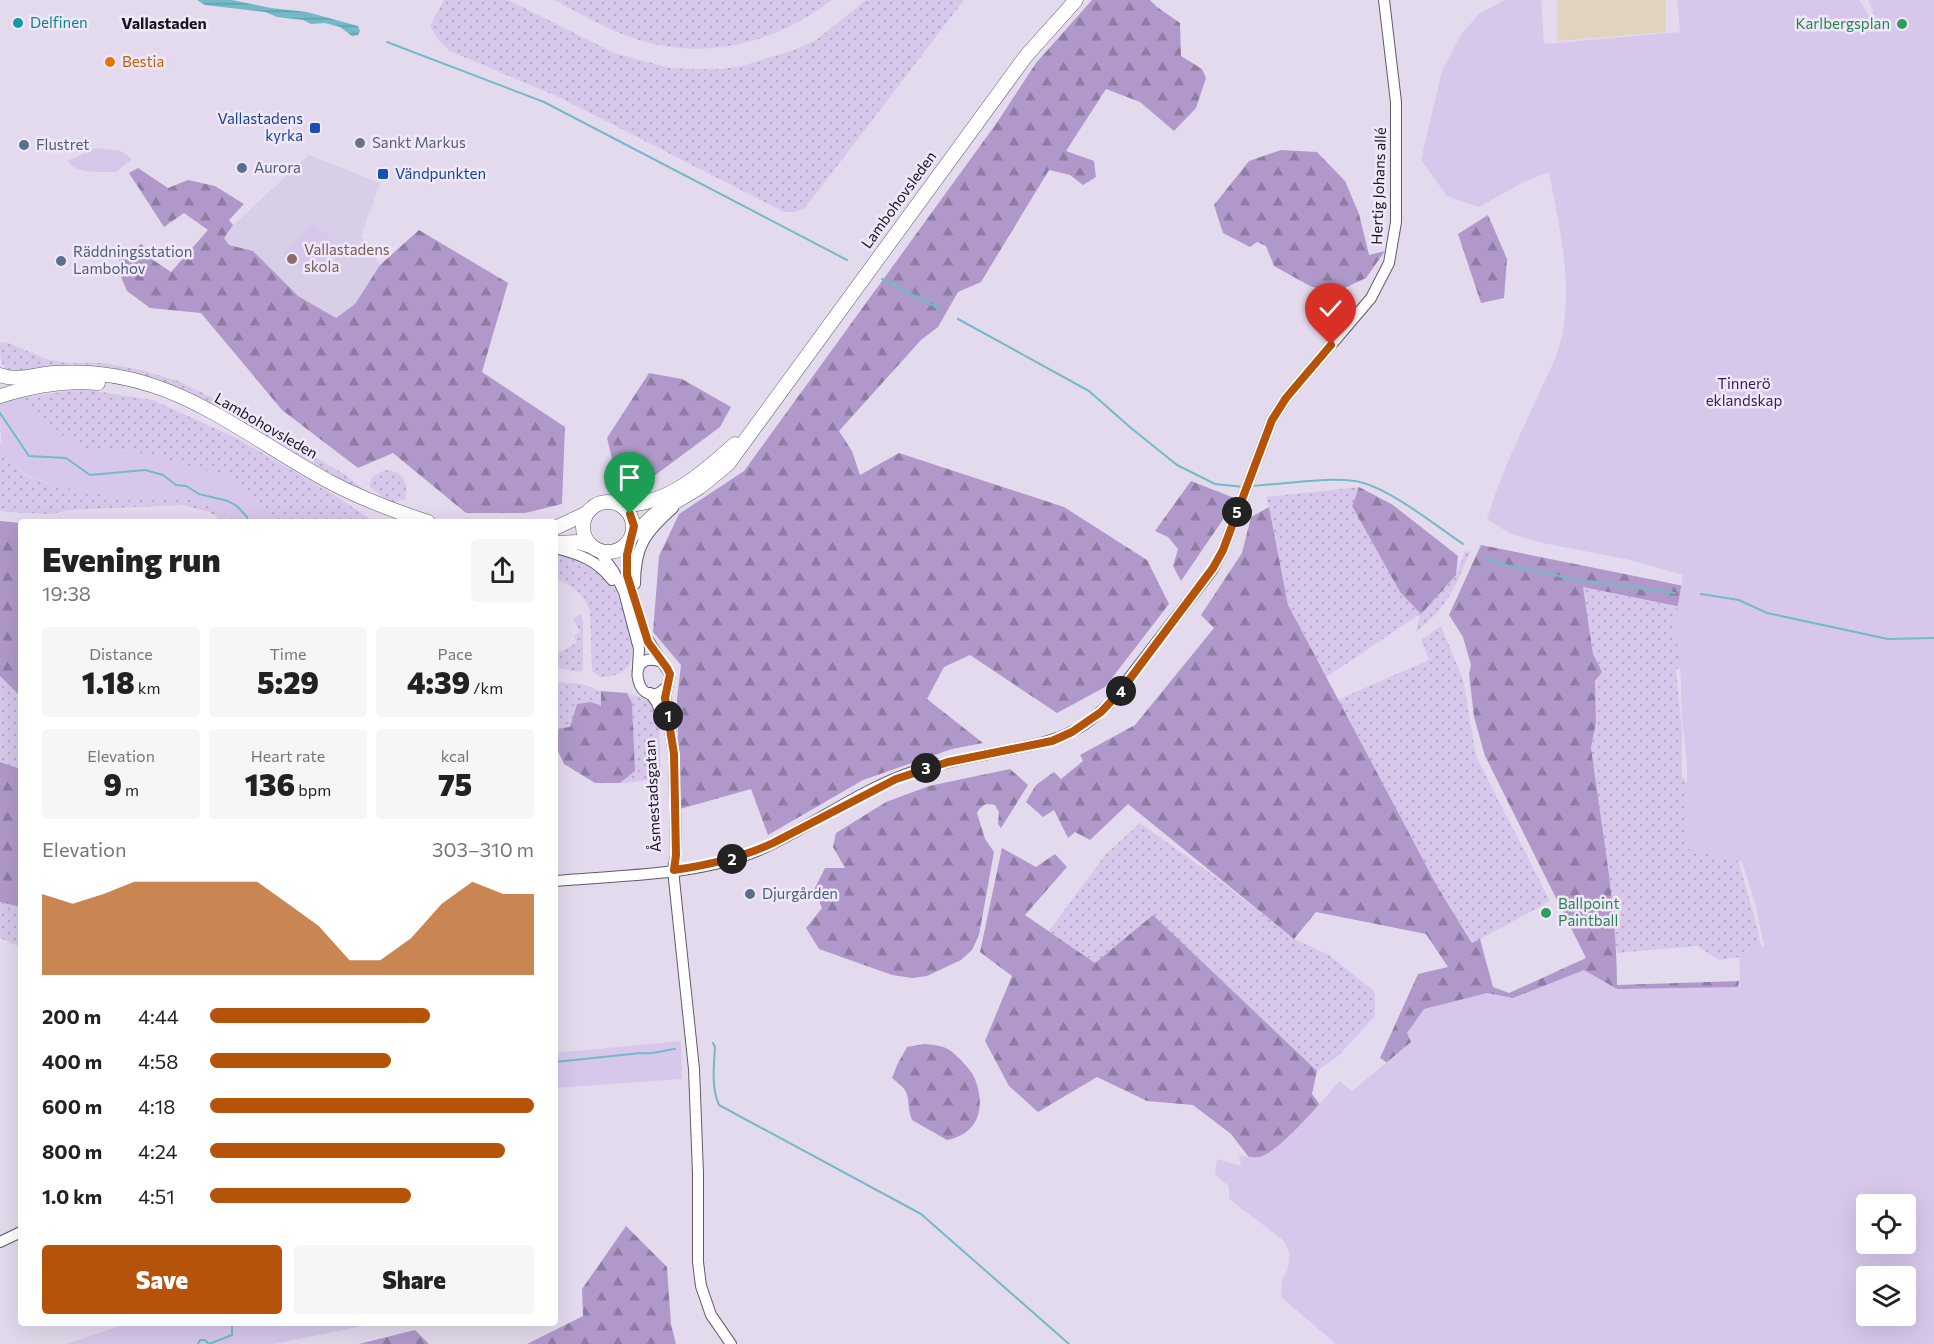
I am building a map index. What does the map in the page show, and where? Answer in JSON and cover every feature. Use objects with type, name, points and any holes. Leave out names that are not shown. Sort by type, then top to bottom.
[{"type":"main road","name":"Lambohovsleden","points":[[630,539],[654,515],[686,497],[728,464],[1018,65],[1076,0]]},
{"type":"main road","name":"Lambohovsleden","points":[[0,375],[13,379],[53,373],[104,375],[155,386],[216,415],[330,482],[375,504],[419,519]]},
{"type":"main road","name":"Lambohovsleden","points":[[0,396],[42,385],[91,382],[121,385],[185,400]]},
{"type":"main road","name":"Lambohovsleden","points":[[621,505],[648,503],[688,483],[714,464],[756,425]]},
{"type":"main road","name":"Lambohovsleden","points":[[330,482],[358,504],[392,519]]},
{"type":"main road","points":[[558,527],[587,513],[599,503],[607,502],[621,505],[630,514],[634,526],[630,539],[614,552],[578,543],[558,543]]},
{"type":"main road","points":[[587,513],[583,521],[583,529],[585,537],[595,548]]},
{"type":"street","name":"Hertig Johans allé","points":[[558,881],[673,867],[713,865],[756,851],[880,786],[914,772],[948,762],[1052,741],[1082,726],[1101,712],[1120,692],[1207,578],[1223,550],[1268,429],[1279,408],[1371,298],[1384,275],[1392,250],[1396,222],[1396,102],[1384,0]]},
{"type":"street","points":[[635,596],[636,557],[641,543],[651,530],[686,497]]},
{"type":"street","points":[[595,548],[620,581],[639,649],[636,677],[638,686],[645,692],[660,692],[668,685],[669,671],[648,642],[627,575],[630,539]]},
{"type":"street","points":[[558,549],[580,555],[597,564],[617,588],[627,607]]},
{"type":"street","points":[[638,668],[649,661],[662,663]]},
{"type":"street","name":"Åsmestadsgatan","points":[[668,685],[666,707],[673,738],[675,773],[676,855],[673,867]]},
{"type":"street","name":"Åsmestadsgatan","points":[[650,693],[662,716],[666,739],[670,856],[673,867]]},
{"type":"street","points":[[673,867],[696,1100],[698,1262],[701,1286],[711,1315],[731,1344]]},
{"type":"street","points":[[0,1242],[18,1233]]},
{"type":"shaded area","points":[[1557,0],[1666,0],[1666,32],[1557,41]]},
{"type":"shaded area","name":"Vallastadens skola","points":[[309,155],[380,183],[361,236],[380,265],[319,360],[213,252],[233,225]]},
{"type":"green space","points":[[444,0],[508,0],[614,53],[670,68],[723,69],[745,65],[794,50],[816,40],[866,0],[964,0],[805,208],[795,212],[784,212],[561,98],[450,51],[439,41],[430,26]]},
{"type":"green space","points":[[554,0],[832,0],[809,16],[758,39],[730,46],[703,49],[675,48],[647,42],[595,22]]},
{"type":"green space","points":[[1092,0],[1150,0],[1180,23],[1181,56],[1202,69],[1206,78],[1196,108],[1174,131],[1140,102],[1106,89],[1066,151],[1094,161],[1096,177],[1083,185],[1070,175],[1049,170],[981,282],[958,292],[938,327],[921,340],[839,431],[852,451],[860,475],[899,453],[1064,507],[1147,560],[1169,604],[1105,687],[1057,713],[970,655],[944,667],[927,699],[983,743],[952,749],[863,780],[768,835],[751,789],[680,809],[677,699],[681,665],[653,632],[659,556],[679,514],[744,471],[996,124],[1036,63]]},
{"type":"green space","name":"Tinnerö eklandskap","points":[[1505,0],[1541,0],[1544,44],[1680,32],[1677,0],[1859,0],[1871,18],[1873,11],[1868,0],[1934,0],[1934,1344],[1336,1344],[1281,1297],[1282,1280],[1288,1269],[1290,1254],[1284,1241],[1229,1199],[1229,1186],[1215,1175],[1217,1159],[1241,1166],[1239,1155],[1258,1157],[1277,1147],[1340,1081],[1352,1091],[1411,1042],[1407,1033],[1424,1009],[1487,993],[1513,998],[1584,970],[1617,989],[1740,987],[1739,953],[1764,946],[1755,903],[1742,862],[1686,848],[1684,831],[1687,764],[1682,718],[1680,658],[1674,629],[1683,575],[1630,560],[1538,542],[1509,533],[1487,519],[1509,460],[1557,353],[1565,315],[1565,274],[1549,172],[1524,182],[1479,207],[1447,196],[1421,160],[1442,71],[1462,33],[1479,14]]},
{"type":"green space","points":[[96,148],[121,151],[132,159],[116,172],[83,170],[67,161]]},
{"type":"green space","points":[[1281,150],[1317,152],[1345,181],[1359,214],[1369,255],[1385,251],[1366,278],[1334,293],[1310,286],[1274,266],[1266,246],[1257,242],[1250,247],[1223,233],[1214,205],[1249,161]]},
{"type":"green space","points":[[138,168],[168,188],[188,180],[215,186],[244,204],[229,220],[233,225],[224,238],[229,245],[253,251],[298,296],[336,318],[355,304],[380,265],[419,230],[508,283],[482,372],[565,427],[562,504],[525,513],[466,513],[393,453],[358,468],[282,410],[201,313],[150,308],[127,291],[121,277],[119,259],[142,244],[150,258],[171,272],[208,230],[184,213],[164,227],[129,173]]},
{"type":"green space","points":[[1488,215],[1507,259],[1504,298],[1481,303],[1458,234]]},
{"type":"green space","points":[[312,222],[335,242],[306,275],[283,254]]},
{"type":"green space","points":[[6,342],[46,359],[67,363],[104,363],[141,370],[178,381],[227,405],[344,474],[373,496],[351,487],[261,434],[167,386],[12,374],[5,368],[1,358],[0,343]]},
{"type":"green space","points":[[649,373],[682,379],[731,407],[720,427],[646,482],[618,483],[607,438]]},
{"type":"green space","points":[[82,389],[153,400],[236,438],[331,493],[370,519],[272,519],[265,506],[133,451],[78,448],[18,398]]},
{"type":"green space","points":[[18,398],[78,448],[133,451],[234,478],[265,506],[272,519],[232,519],[208,505],[193,501],[178,498],[105,495],[67,488],[31,477],[15,465],[3,449],[0,403]]},
{"type":"green space","points":[[0,441],[13,463],[24,474],[32,478],[65,488],[100,494],[161,495],[185,498],[218,509],[232,519],[220,519],[209,512],[183,505],[70,510],[51,514],[0,510]]},
{"type":"green space","points":[[385,470],[403,478],[406,487],[405,499],[393,503],[384,499],[369,486],[372,477]]},
{"type":"green space","points":[[1191,481],[1237,499],[1181,581],[1173,566],[1178,549],[1168,537],[1155,531]]},
{"type":"green space","points":[[1359,487],[1352,506],[1400,592],[1456,575],[1465,551],[1470,552],[1449,596],[1427,623],[1416,632],[1420,614],[1325,678],[1288,605],[1266,497]]},
{"type":"green space","points":[[1359,487],[1393,505],[1458,556],[1456,575],[1421,614],[1400,592],[1352,506]]},
{"type":"green space","points":[[1269,507],[1288,605],[1437,886],[1472,943],[1480,939],[1493,987],[1509,993],[1586,958],[1485,756],[1474,717],[1469,674],[1471,665],[1463,637],[1449,615],[1481,545],[1684,586],[1681,607],[1583,587],[1593,654],[1602,672],[1595,681],[1596,723],[1591,747],[1611,896],[1617,985],[1739,981],[1736,1005],[1281,1199],[1231,1134],[1193,1105],[1147,1101],[1097,1077],[1038,1112],[1009,1086],[985,1041],[1012,976],[980,952],[1002,848],[1036,867],[1055,854],[1067,867],[1025,915],[1095,963],[1153,915],[1317,1071],[1312,1094],[1332,1121],[1424,1087],[1380,1058],[1418,974],[1448,967],[1426,934],[1316,912],[1294,939],[1128,804],[1090,840],[1075,832],[1068,838],[1054,810],[1043,817],[1026,802],[1036,785],[1054,772],[1061,779],[1083,761],[1080,755],[1135,725],[1214,628],[1201,615],[1242,553],[1251,517]]},
{"type":"green space","points":[[0,521],[18,523],[18,694],[0,676]]},
{"type":"green space","points":[[558,554],[573,556],[586,562],[603,575],[615,590],[621,603],[632,648],[629,665],[623,671],[614,676],[600,677],[592,671],[590,611],[577,591],[558,581]]},
{"type":"green space","points":[[1583,587],[1684,608],[1686,667],[1676,669],[1682,729],[1682,776],[1735,849],[1758,930],[1762,954],[1719,960],[1697,946],[1617,953],[1591,747],[1596,723],[1595,681],[1602,672],[1593,654]]},
{"type":"green space","points":[[581,615],[583,621],[583,670],[579,672],[558,668],[558,652],[577,643],[574,636],[580,632],[573,618]]},
{"type":"green space","points":[[1441,626],[1463,679],[1476,756],[1550,901],[1473,943],[1437,886],[1337,700],[1429,660],[1421,640]]},
{"type":"green space","points":[[0,676],[18,694],[18,768],[0,762]]},
{"type":"green space","points":[[558,682],[581,684],[601,691],[601,706],[570,727],[558,729]]},
{"type":"green space","points":[[601,691],[627,693],[632,703],[635,771],[620,783],[595,783],[564,764],[558,751],[558,729],[570,727],[577,704],[591,702],[601,706]]},
{"type":"green space","points":[[627,693],[648,700],[659,720],[661,779],[620,783],[635,771],[632,703]]},
{"type":"green space","points":[[0,762],[18,768],[18,906],[0,902]]},
{"type":"green space","points":[[1010,769],[1028,785],[1001,828],[998,824],[999,812],[995,805],[984,805],[977,813],[985,839],[994,852],[979,935],[972,950],[961,960],[927,976],[912,978],[892,975],[819,949],[806,928],[822,908],[814,890],[825,868],[845,868],[833,847],[836,833],[886,802],[929,786]]},
{"type":"green space","points":[[1140,823],[1217,878],[1294,939],[1329,955],[1375,992],[1375,1016],[1338,1056],[1317,1071],[1153,915],[1095,963],[1049,931],[1105,855]]},
{"type":"green space","points":[[0,902],[18,906],[18,946],[0,938]]},
{"type":"green space","points":[[681,1041],[682,1079],[558,1088],[558,1053]]},
{"type":"green space","points":[[924,1044],[941,1046],[951,1051],[968,1068],[975,1079],[980,1100],[977,1118],[966,1132],[958,1137],[947,1140],[912,1120],[904,1088],[892,1078],[907,1047]]},
{"type":"green space","points":[[626,1226],[667,1267],[671,1324],[676,1344],[527,1344],[583,1316],[582,1289]]},
{"type":"green space","points":[[120,1326],[362,1326],[274,1344],[66,1344]]},
{"type":"green space","points":[[415,1330],[429,1344],[359,1344]]},
{"type":"water","points":[[197,0],[232,0],[307,12],[358,26],[360,31],[358,35],[352,36],[340,27],[325,23],[311,24],[303,20],[277,17],[265,12],[205,5]]},
{"type":"waterway","points":[[387,42],[544,102],[847,260]]},
{"type":"waterway","points":[[882,279],[940,309]]},
{"type":"waterway","points":[[958,319],[1089,391],[1177,465],[1215,484],[1244,487]]},
{"type":"waterway","points":[[0,413],[29,456],[66,458],[90,475],[145,470],[163,475],[176,485],[186,486],[199,494],[228,501],[237,506],[247,519]]},
{"type":"waterway","points":[[1252,486],[1330,480],[1368,484],[1396,498],[1463,544]]},
{"type":"waterway","points":[[1486,558],[1496,563],[1578,580],[1675,593]]},
{"type":"waterway","points":[[1701,594],[1739,600],[1767,613],[1888,639],[1934,638]]},
{"type":"waterway","points":[[713,1043],[715,1047],[714,1084],[719,1105],[921,1214],[1069,1344]]},
{"type":"waterway","points":[[558,1062],[675,1049]]},
{"type":"waterway","points":[[198,1344],[200,1340],[205,1340],[209,1344],[232,1335],[232,1326]]},
{"type":"place","name":"Delfinen","points":[[18,23]]},
{"type":"place","name":"Karlbergsplan","points":[[1902,24]]},
{"type":"place","name":"Bestia","points":[[110,62]]},
{"type":"place","name":"Vallastadens kyrka","points":[[315,128]]},
{"type":"place","name":"Sankt Markus","points":[[360,143]]},
{"type":"place","name":"Flustret","points":[[24,145]]},
{"type":"place","name":"Aurora","points":[[242,168]]},
{"type":"place","name":"Vändpunkten","points":[[383,174]]},
{"type":"place","name":"Vallastadens skola","points":[[292,259]]},
{"type":"place","name":"Räddningsstation Lambohov","points":[[61,261]]},
{"type":"place","name":"Djurgården","points":[[750,894]]},
{"type":"place","name":"Ballpoint Paintball","points":[[1546,913]]},
{"type":"district","name":"Vallastaden","points":[[164,23]]},
{"type":"route","points":[[630,514],[634,526],[627,555],[627,575],[648,642],[670,674],[665,698],[674,754],[676,855],[673,863],[674,870],[713,865],[756,851],[880,786],[910,773],[948,762],[1052,741],[1092,719],[1120,692],[1207,578],[1223,550],[1272,420],[1286,398],[1331,345]]}]
